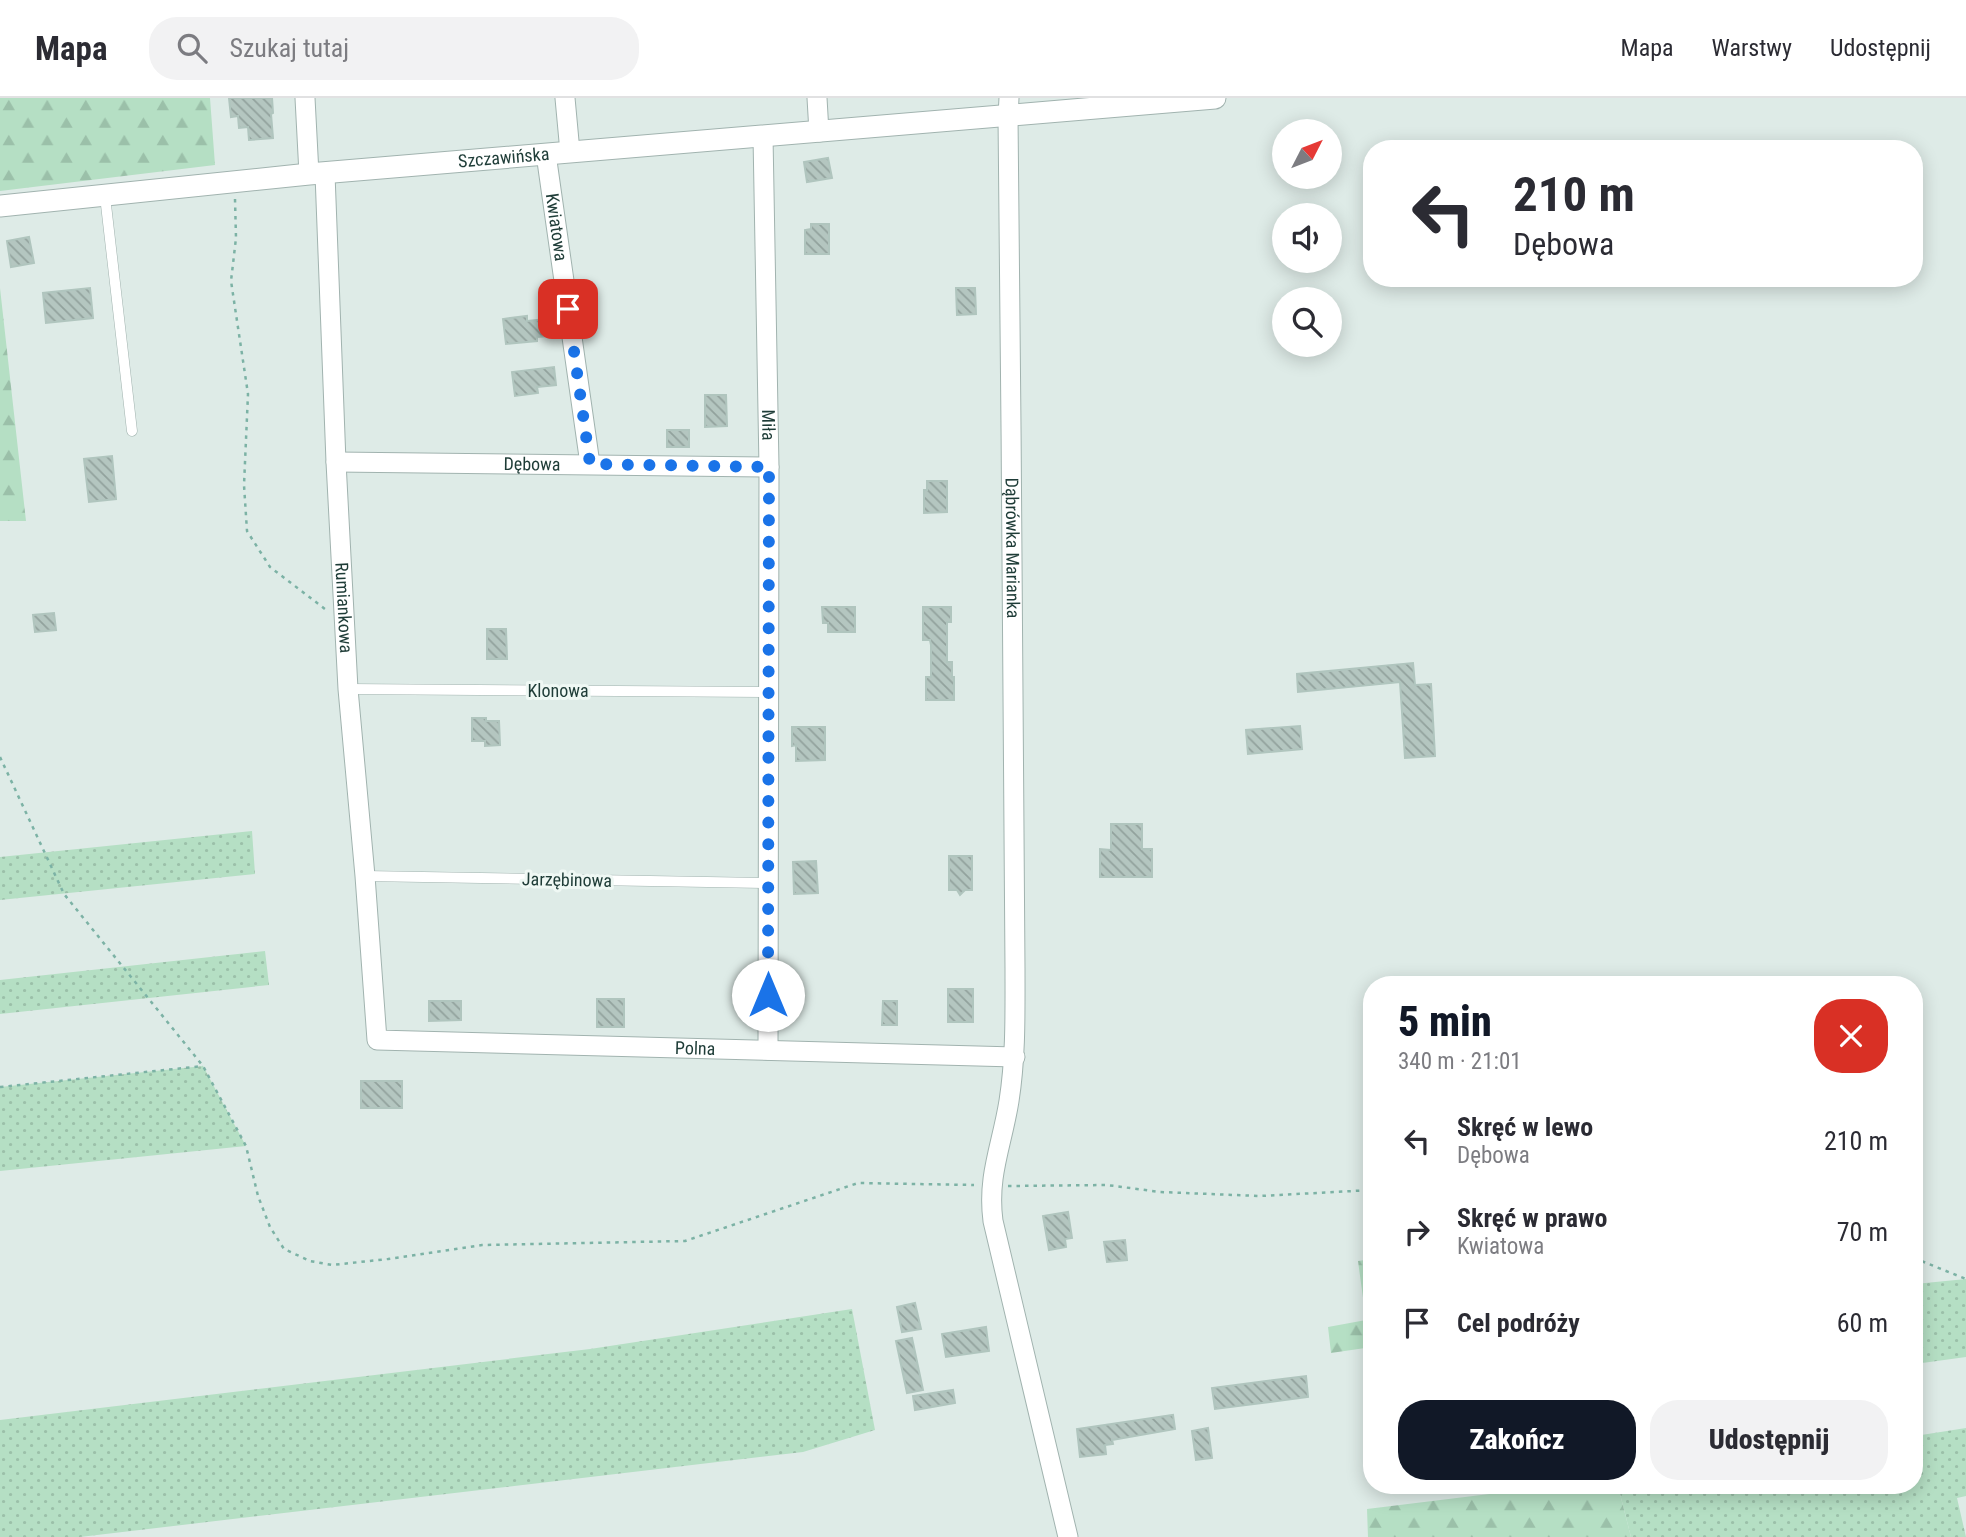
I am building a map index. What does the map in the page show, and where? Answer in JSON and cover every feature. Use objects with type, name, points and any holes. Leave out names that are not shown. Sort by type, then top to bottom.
[{"type":"street","name":"Rumiankowa","points":[[304,98],[317,174],[348,689],[366,876],[377,1040]]},
{"type":"street","points":[[565,98],[570,152]]},
{"type":"street","points":[[817,98],[819,132]]},
{"type":"street","points":[[1009,107],[1215,98]]},
{"type":"street","name":"Szczawińska","points":[[0,206],[317,174],[819,132],[1009,107]]},
{"type":"street","name":"Dąbrówka Marianka","points":[[1009,107],[1015,822],[1014,1057],[1006,1115],[991,1186],[993,1221],[1068,1537]]},
{"type":"street","name":"Miła","points":[[763,136],[769,467],[768,1050]]},
{"type":"street","name":"Kwiatowa","points":[[546,154],[590,464]]},
{"type":"street","name":"Dębowa","points":[[335,462],[769,467]]},
{"type":"street","name":"Polna","points":[[377,1040],[1014,1057]]},
{"type":"lane","points":[[105,196],[132,431]]},
{"type":"lane","name":"Klonowa","points":[[348,689],[769,692]]},
{"type":"lane","name":"Jarzębinowa","points":[[366,876],[769,883]]},
{"type":"path","points":[[234,182],[236,238],[231,281],[248,394],[244,485],[247,531],[270,567],[344,621]]},
{"type":"path","points":[[0,757],[64,894],[203,1066],[246,1146],[258,1196],[270,1227],[284,1249],[310,1261],[331,1265],[482,1245],[685,1241],[858,1183],[1107,1185],[1160,1192],[1260,1196],[1363,1190]]},
{"type":"path","points":[[0,1087],[203,1066]]},
{"type":"path","points":[[1923,1262],[1966,1279]]},
{"type":"green space","points":[[0,98],[210,98],[215,165],[0,191]]},
{"type":"green space","points":[[0,288],[26,521],[0,521]]},
{"type":"green space","points":[[252,831],[255,874],[0,900],[0,857]]},
{"type":"green space","points":[[265,951],[269,985],[0,1014],[0,980]]},
{"type":"green space","points":[[203,1066],[246,1146],[0,1171],[0,1087]]},
{"type":"green space","points":[[1363,1260],[1363,1298],[1358,1261]]},
{"type":"green space","points":[[1966,1279],[1966,1357],[1923,1363],[1923,1283]]},
{"type":"green space","points":[[852,1309],[875,1430],[803,1452],[80,1537],[0,1537],[0,1420],[590,1349]]},
{"type":"green space","points":[[1363,1321],[1363,1348],[1331,1353],[1328,1327]]},
{"type":"green space","points":[[1966,1428],[1966,1496],[1957,1498],[1966,1537],[1631,1537],[1620,1494],[1923,1494],[1923,1435]]},
{"type":"green space","points":[[1490,1494],[1620,1494],[1631,1537],[1368,1537],[1367,1509]]},
{"type":"building","points":[[229,98],[272,98],[273,138],[249,140],[248,127],[239,128],[238,116],[231,117]]},
{"type":"building","points":[[828,158],[832,178],[807,182],[804,162]]},
{"type":"building","points":[[811,224],[829,224],[829,254],[805,254],[805,230],[811,229]]},
{"type":"building","points":[[29,237],[34,263],[11,267],[7,241]]},
{"type":"building","points":[[90,288],[93,318],[46,323],[43,293]]},
{"type":"building","points":[[956,288],[975,288],[976,314],[957,315]]},
{"type":"building","points":[[527,316],[527,321],[546,319],[548,336],[537,337],[537,341],[506,344],[503,319]]},
{"type":"building","points":[[554,367],[556,385],[537,387],[538,393],[515,396],[512,372]]},
{"type":"building","points":[[705,395],[726,395],[727,426],[705,427]]},
{"type":"building","points":[[667,430],[689,430],[689,447],[667,447]]},
{"type":"building","points":[[112,456],[116,499],[89,502],[84,459]]},
{"type":"building","points":[[927,481],[947,481],[947,512],[924,513],[924,490],[927,490]]},
{"type":"building","points":[[822,607],[855,607],[855,632],[828,632],[828,623],[823,623]]},
{"type":"building","points":[[923,607],[951,607],[951,622],[947,622],[947,662],[952,662],[954,700],[926,700],[926,677],[931,677],[931,645],[930,640],[923,640]]},
{"type":"building","points":[[54,613],[56,630],[35,632],[33,615]]},
{"type":"building","points":[[487,629],[506,629],[507,659],[487,659]]},
{"type":"building","points":[[1413,663],[1415,685],[1431,684],[1435,756],[1405,758],[1400,682],[1298,692],[1297,674]]},
{"type":"building","points":[[472,718],[499,721],[500,745],[485,746],[485,741],[472,741]]},
{"type":"building","points":[[1300,726],[1302,749],[1248,754],[1246,730]]},
{"type":"building","points":[[792,727],[825,727],[825,760],[796,761],[796,745],[792,746]]},
{"type":"building","points":[[1111,824],[1142,824],[1142,849],[1152,849],[1152,877],[1100,877],[1100,849],[1111,850]]},
{"type":"building","points":[[949,856],[972,856],[972,890],[965,890],[960,895],[957,890],[949,890]]},
{"type":"building","points":[[816,861],[818,893],[794,894],[793,862]]},
{"type":"building","points":[[948,989],[973,989],[973,1022],[948,1022]]},
{"type":"building","points":[[597,999],[624,999],[624,1027],[597,1027]]},
{"type":"building","points":[[429,1001],[461,1001],[461,1020],[429,1021]]},
{"type":"building","points":[[883,1001],[897,1001],[897,1025],[882,1025]]},
{"type":"building","points":[[361,1081],[402,1081],[402,1108],[361,1108]]},
{"type":"building","points":[[1068,1212],[1072,1238],[1065,1239],[1066,1247],[1049,1250],[1043,1216]]},
{"type":"building","points":[[1125,1240],[1127,1260],[1107,1262],[1104,1242]]},
{"type":"building","points":[[915,1303],[921,1329],[902,1332],[897,1307]]},
{"type":"building","points":[[986,1327],[989,1351],[946,1357],[942,1334]]},
{"type":"building","points":[[912,1338],[923,1390],[907,1393],[896,1341]]},
{"type":"building","points":[[1306,1376],[1308,1397],[1215,1409],[1212,1388]]},
{"type":"building","points":[[953,1390],[955,1403],[915,1410],[913,1396]]},
{"type":"building","points":[[1173,1415],[1175,1429],[1112,1440],[1113,1444],[1105,1445],[1106,1454],[1080,1457],[1077,1429]]},
{"type":"building","points":[[1208,1428],[1212,1458],[1196,1460],[1192,1431]]},
{"type":"route","points":[[568,309],[590,464],[769,467],[768,995]]}]
